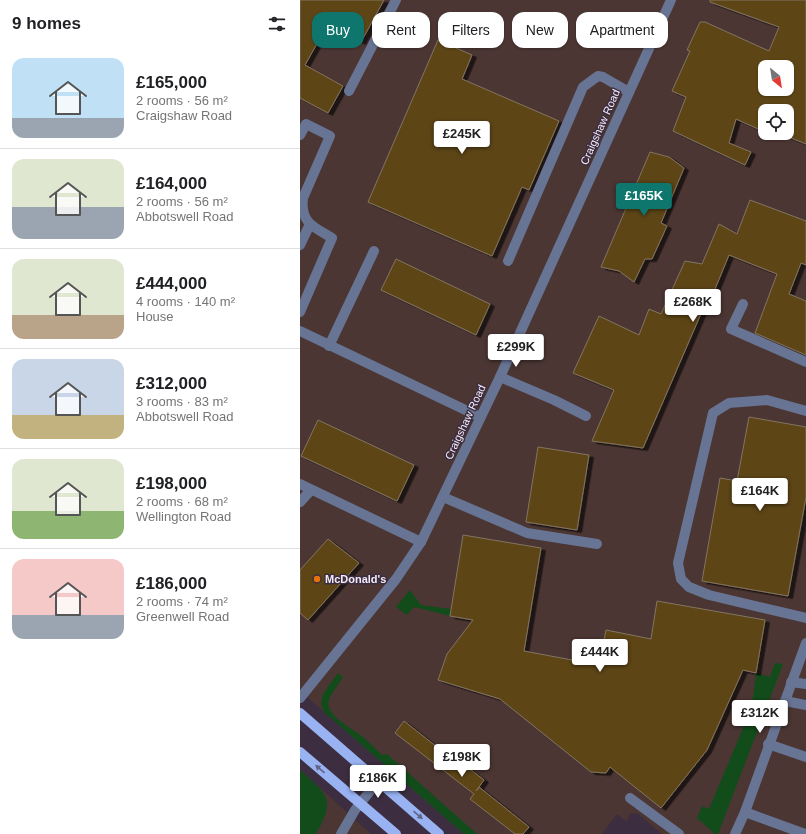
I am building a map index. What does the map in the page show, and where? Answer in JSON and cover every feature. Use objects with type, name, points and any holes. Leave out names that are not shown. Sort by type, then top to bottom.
[{"type":"main road","points":[[300,713],[440,834]]},
{"type":"main road","points":[[300,752],[396,834]]},
{"type":"street","points":[[349,91],[396,0]]},
{"type":"street","name":"Craigshaw Road","points":[[300,698],[396,579],[420,542],[500,377],[671,0]]},
{"type":"street","points":[[508,261],[583,87],[598,76],[603,77],[630,92]]},
{"type":"street","points":[[300,135],[306,124],[330,136],[303,198],[302,209],[310,224],[332,238],[300,312]]},
{"type":"street","points":[[300,245],[310,224]]},
{"type":"street","points":[[330,346],[374,251]]},
{"type":"street","points":[[743,304],[731,329],[806,362]]},
{"type":"street","points":[[300,331],[480,417]]},
{"type":"street","points":[[500,377],[554,400],[586,416]]},
{"type":"street","points":[[806,411],[767,400],[729,403],[713,413],[678,563],[681,580],[689,587],[709,595],[806,618]]},
{"type":"street","points":[[300,484],[420,542]]},
{"type":"street","points":[[300,502],[311,490]]},
{"type":"street","points":[[443,497],[527,533],[596,544]]},
{"type":"street","points":[[735,834],[745,812],[768,744],[806,643]]},
{"type":"street","points":[[791,682],[806,684]]},
{"type":"street","points":[[785,701],[806,705]]},
{"type":"street","points":[[768,744],[806,757]]},
{"type":"street","points":[[341,834],[360,803],[378,780]]},
{"type":"street","points":[[630,798],[679,834]]},
{"type":"street","points":[[745,812],[805,834]]},
{"type":"shaded area","points":[[300,0],[806,0],[806,834],[662,834],[637,813],[630,814],[626,821],[617,814],[602,834],[464,834],[300,691]]},
{"type":"shaded area","points":[[300,770],[320,788],[371,834],[300,834]]},
{"type":"green space","points":[[410,590],[421,605],[451,609],[450,616],[414,607],[407,615],[396,607]]},
{"type":"green space","points":[[775,663],[783,664],[718,834],[715,834],[697,818],[702,806],[709,809],[741,733],[753,697],[756,673],[770,677]]},
{"type":"green space","points":[[338,673],[343,677],[330,697],[328,704],[337,719],[363,737],[382,755],[387,754],[477,834],[464,834],[325,713],[321,703],[322,697],[327,687]]},
{"type":"green space","points":[[300,770],[323,792],[326,798],[326,813],[316,834],[300,834]]},
{"type":"building","points":[[300,0],[384,0],[377,12],[372,12],[372,22],[364,37],[364,12],[312,12],[312,48],[315,48],[305,65],[343,86],[328,113],[300,98]]},
{"type":"building","points":[[710,0],[806,0],[806,144],[794,139],[794,104],[758,104],[758,129],[736,119],[729,143],[751,152],[745,165],[673,131],[686,97],[672,91],[690,51],[687,50],[700,22],[705,22],[769,51],[779,27],[710,2]]},
{"type":"building","points":[[438,40],[438,48],[456,48],[472,55],[462,79],[559,121],[529,190],[522,187],[492,256],[368,202]]},
{"type":"building","points":[[650,152],[669,157],[684,168],[661,223],[667,226],[652,259],[645,259],[634,282],[619,271],[601,267]]},
{"type":"building","points":[[750,200],[806,221],[806,265],[801,263],[789,294],[806,301],[806,355],[755,333],[777,274],[729,255],[706,311],[703,309],[643,448],[592,441],[614,390],[573,373],[599,316],[639,335],[649,309],[661,314],[685,261],[702,264],[719,224],[737,234]]},
{"type":"building","points":[[396,259],[490,304],[476,335],[381,290]]},
{"type":"building","points":[[749,417],[806,427],[806,497],[788,596],[702,581],[720,478],[737,481]]},
{"type":"building","points":[[318,420],[414,465],[397,501],[301,456]]},
{"type":"building","points":[[538,447],[589,455],[577,530],[526,522]]},
{"type":"building","points":[[463,535],[541,548],[524,651],[599,665],[606,630],[651,639],[657,601],[765,620],[756,673],[743,670],[707,750],[661,808],[610,767],[606,773],[591,772],[500,699],[438,680],[447,654],[473,620],[450,616]]},
{"type":"building","points":[[328,539],[359,563],[308,620],[300,613],[300,570]]},
{"type":"building","points":[[404,721],[456,762],[458,760],[484,780],[476,791],[479,787],[529,827],[523,834],[515,834],[470,799],[474,794],[395,733]]},
{"type":"place","name":"McDonald's","points":[[317,579]]}]
